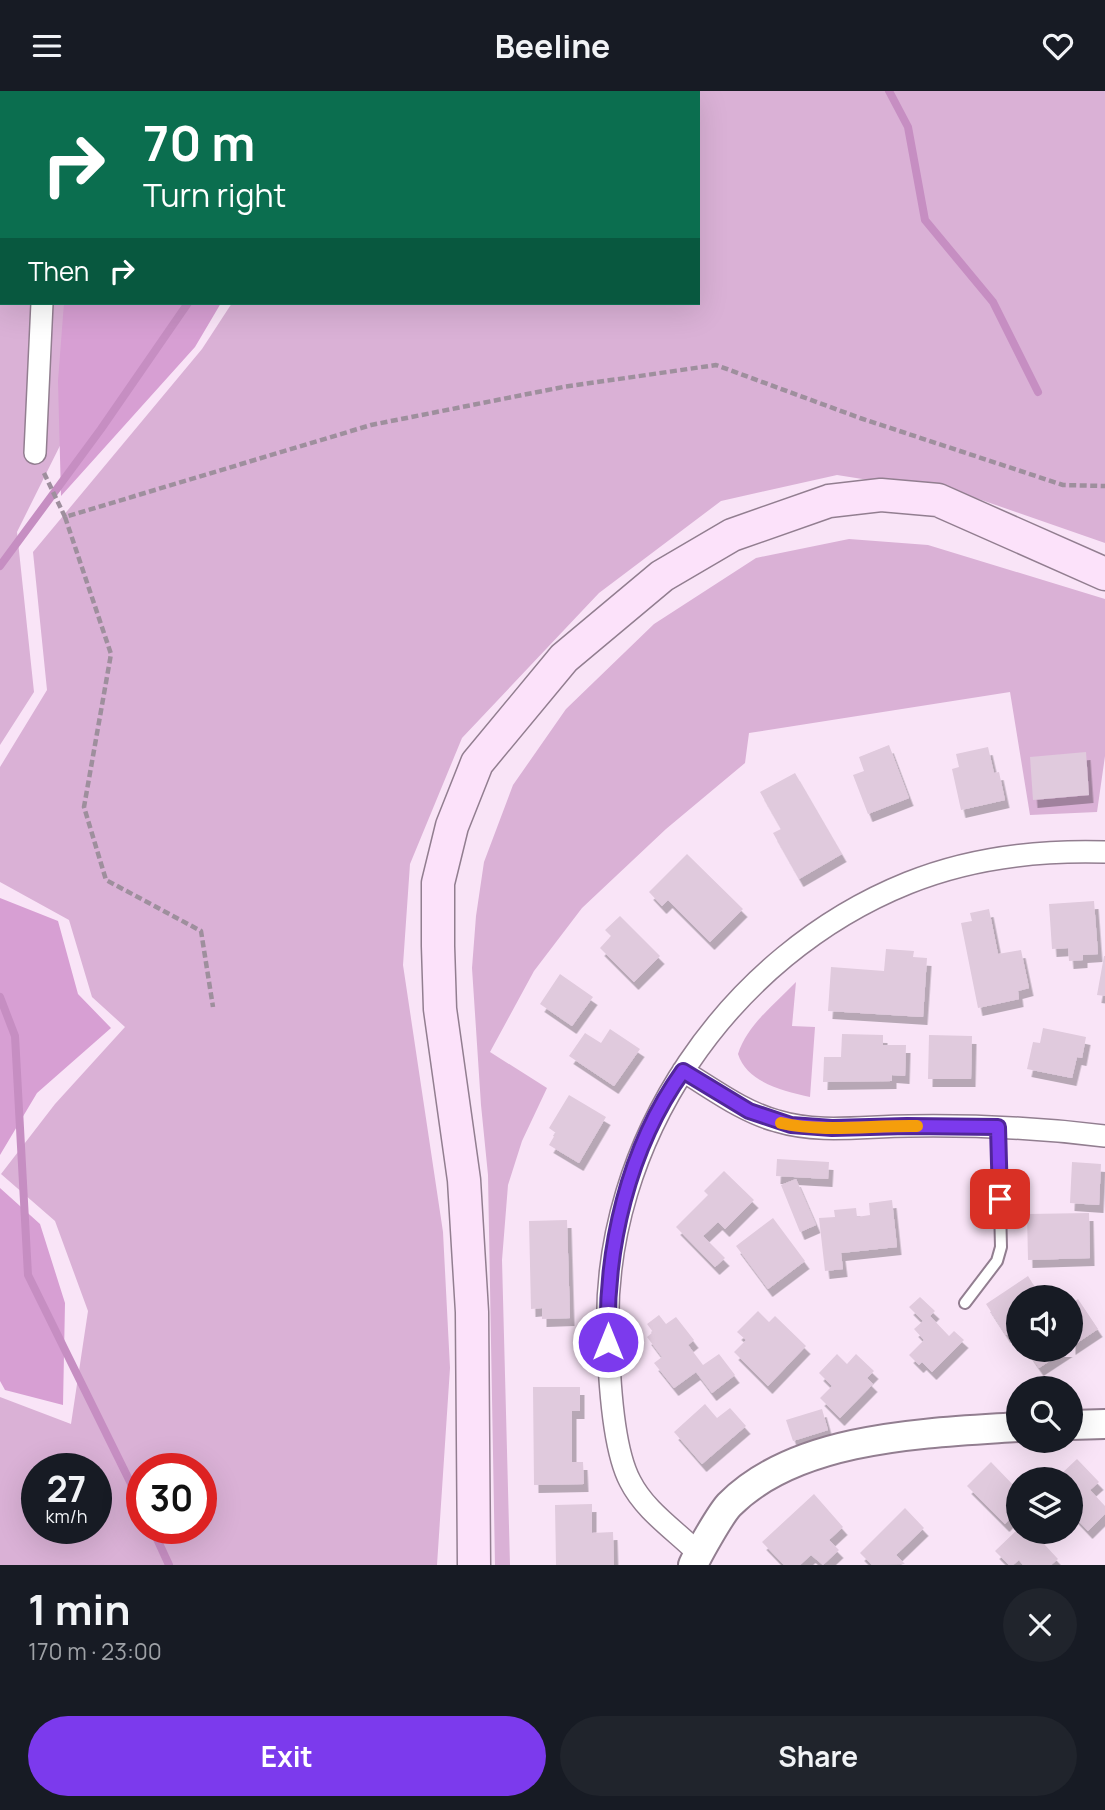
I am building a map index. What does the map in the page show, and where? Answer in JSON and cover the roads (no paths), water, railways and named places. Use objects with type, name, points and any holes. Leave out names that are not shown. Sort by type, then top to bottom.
[{"type":"main road","points":[[474,1565],[472,1312],[465,1193],[440,1009],[438,883],[452,826],[477,763],[564,657],[662,576],[732,535],[829,501],[881,495],[938,500],[1105,575]]},
{"type":"main road","points":[[456,1565],[472,1461]]},
{"type":"street","points":[[35,453],[42,305]]},
{"type":"street","points":[[1006,1428],[862,1443],[795,1464],[746,1490],[727,1507],[699,1561],[644,1503],[624,1469],[612,1397],[608,1323],[609,1281],[615,1235],[628,1187],[648,1136],[683,1071],[715,1025],[760,978],[807,938],[857,907],[909,883],[963,865],[1018,855],[1105,852]]},
{"type":"street","points":[[683,1071],[749,1111],[791,1125],[832,1128],[998,1127],[1105,1136]]},
{"type":"street","points":[[1083,1425],[1105,1424]]},
{"type":"lane","points":[[965,1303],[997,1261],[1002,1247],[998,1127]]},
{"type":"waterway","points":[[889,91],[908,127],[925,220],[993,302],[1038,392]]},
{"type":"waterway","points":[[0,566],[101,429],[187,305]]},
{"type":"waterway","points":[[0,997],[15,1036],[28,1275],[126,1474]]},
{"type":"waterway","points":[[159,1544],[169,1565]]}]
